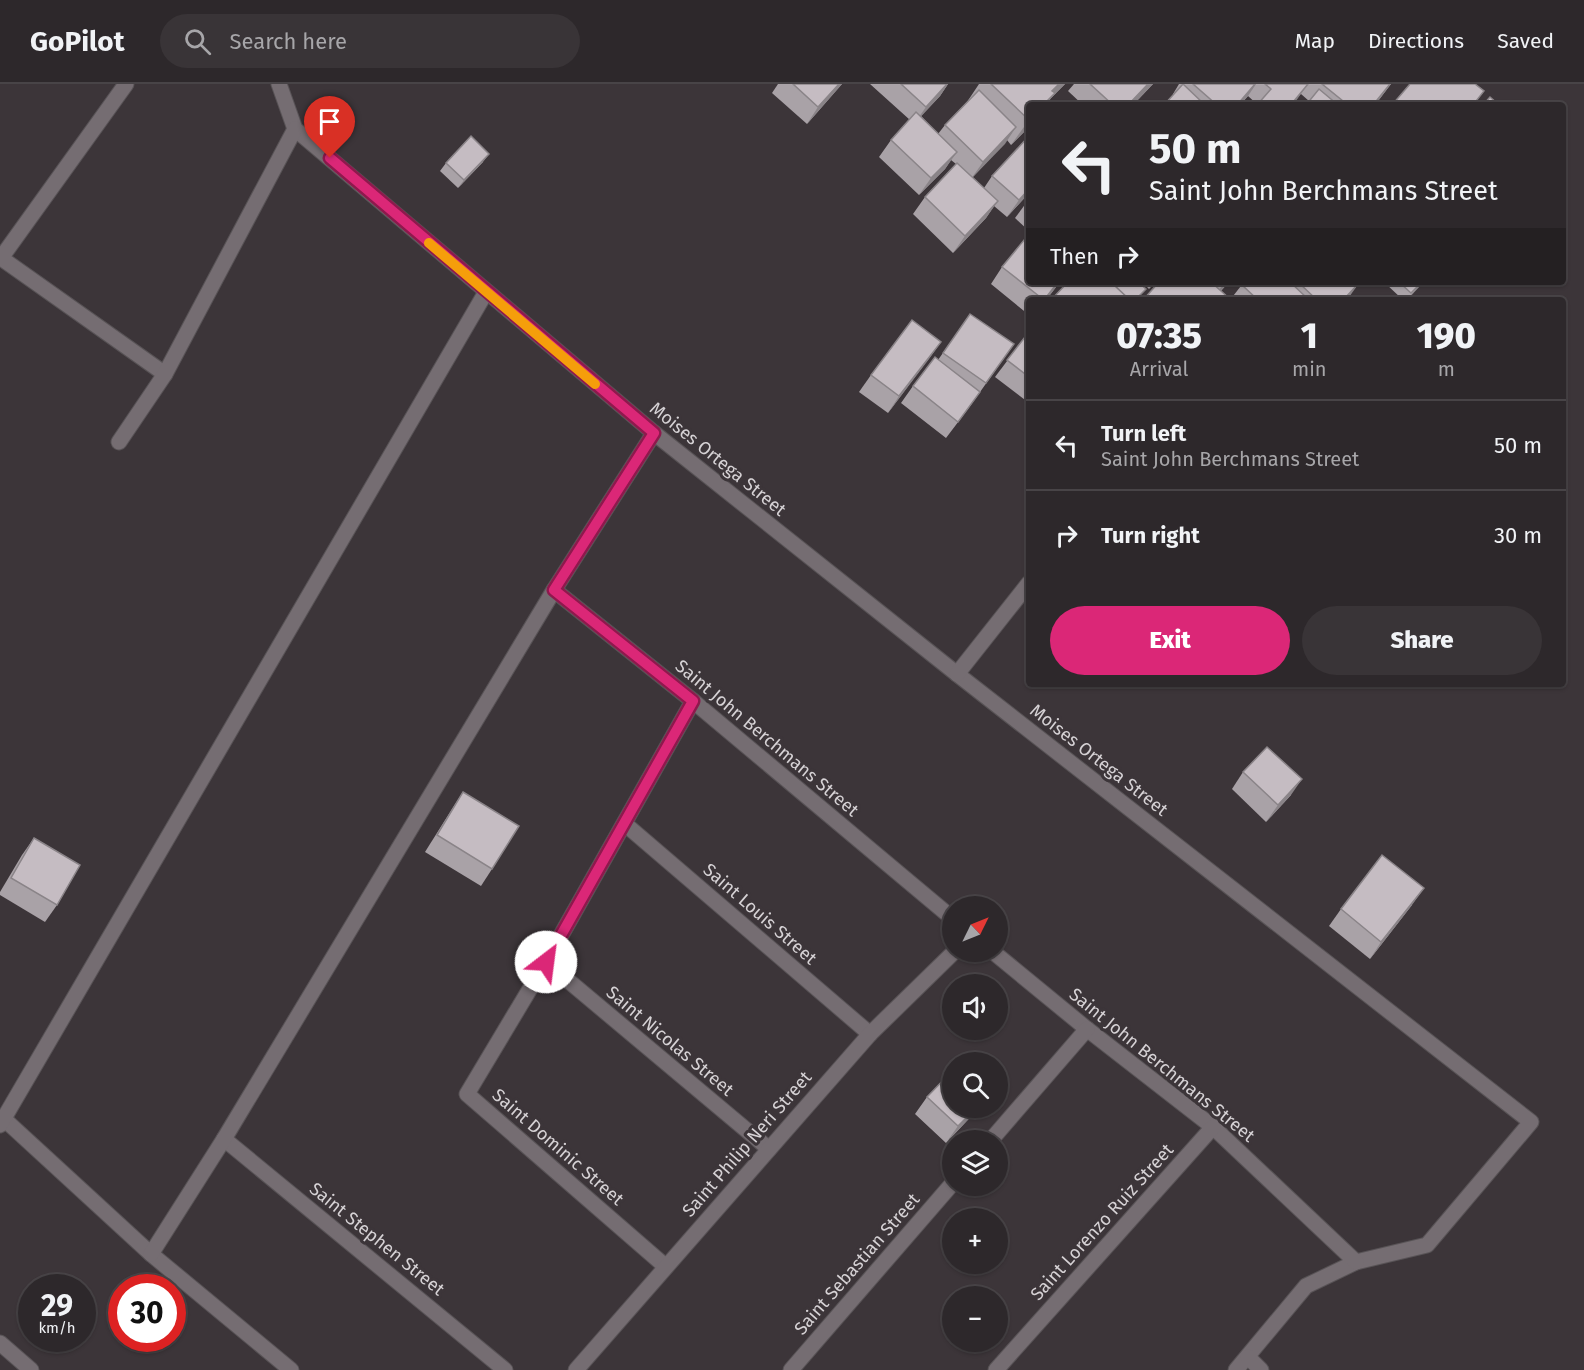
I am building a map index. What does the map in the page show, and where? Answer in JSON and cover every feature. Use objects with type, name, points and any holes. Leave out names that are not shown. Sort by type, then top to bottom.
[{"type":"street","points":[[126,84],[1,258],[165,374]]},
{"type":"street","name":"Moises Ortega Street","points":[[279,84],[295,129],[654,433],[957,674],[1531,1122],[1427,1245],[1356,1262],[1305,1286],[1236,1370]]},
{"type":"street","points":[[119,442],[165,374],[295,129]]},
{"type":"street","points":[[291,1370],[151,1254],[2,1122],[486,292]]},
{"type":"street","points":[[151,1254],[224,1139],[554,590],[654,433]]},
{"type":"street","points":[[957,674],[1026,587]]},
{"type":"street","name":"Saint John Berchmans Street","points":[[554,590],[693,701],[942,910]]},
{"type":"street","name":"Saint Dominic Street","points":[[665,1266],[467,1094],[546,962],[693,701]]},
{"type":"street","name":"Saint Louis Street","points":[[625,824],[870,1034]]},
{"type":"street","name":"Saint Nicolas Street","points":[[546,962],[769,1149]]},
{"type":"street","name":"Saint Philip Neri Street","points":[[576,1370],[870,1034],[944,962]]},
{"type":"street","name":"Saint John Berchmans Street","points":[[1005,962],[1213,1127],[1356,1262]]},
{"type":"street","points":[[1000,1130],[1087,1029]]},
{"type":"street","name":"Saint Lorenzo Ruiz Street","points":[[996,1370],[1213,1127]]},
{"type":"street","name":"Saint Stephen Street","points":[[224,1139],[505,1370]]},
{"type":"street","name":"Saint Sebastian Street","points":[[791,1370],[942,1196]]},
{"type":"street","points":[[0,1343],[31,1370]]},
{"type":"street","points":[[1248,1357],[1261,1370]]},
{"type":"building","points":[[793,84],[839,84],[818,107]]},
{"type":"building","points":[[901,84],[947,84],[926,107]]},
{"type":"building","points":[[991,84],[1059,84],[1052,91],[1055,93],[1046,102],[1026,102],[1026,117]]},
{"type":"building","points":[[1090,84],[1148,84],[1131,102],[1110,102]]},
{"type":"building","points":[[1183,84],[1202,102],[1167,102]]},
{"type":"building","points":[[1193,84],[1255,84],[1240,102],[1214,102]]},
{"type":"building","points":[[1265,84],[1308,84],[1295,102],[1260,102],[1271,89]]},
{"type":"building","points":[[1322,84],[1390,84],[1375,102],[1344,102]]},
{"type":"building","points":[[1410,84],[1475,84],[1484,91],[1475,102],[1395,102]]},
{"type":"building","points":[[1319,89],[1334,102],[1308,102]]},
{"type":"building","points":[[979,90],[1016,127],[983,162],[945,125]]},
{"type":"building","points":[[1490,97],[1496,102],[1486,102]]},
{"type":"building","points":[[916,112],[957,152],[931,178],[891,140]]},
{"type":"building","points":[[471,136],[489,154],[464,180],[446,163]]},
{"type":"building","points":[[1026,139],[1026,192],[1019,200],[992,176]]},
{"type":"building","points":[[957,163],[998,201],[965,236],[925,197]]},
{"type":"building","points":[[1026,238],[1026,285],[1056,285],[1046,297],[1040,297],[1002,267]]},
{"type":"building","points":[[1065,285],[1114,285],[1127,297],[1054,297]]},
{"type":"building","points":[[1114,285],[1141,285],[1146,289],[1138,297],[1127,297]]},
{"type":"building","points":[[1156,285],[1214,285],[1228,297],[1146,297]]},
{"type":"building","points":[[1242,285],[1293,285],[1306,297],[1255,297]]},
{"type":"building","points":[[1301,285],[1357,285],[1346,297],[1314,297]]},
{"type":"building","points":[[1402,285],[1419,285],[1411,293]]},
{"type":"building","points":[[970,314],[1014,344],[986,383],[943,353]]},
{"type":"building","points":[[912,320],[941,342],[899,396],[871,375]]},
{"type":"building","points":[[1026,336],[1026,375],[1007,360]]},
{"type":"building","points":[[935,357],[980,392],[958,422],[913,386]]},
{"type":"building","points":[[1267,747],[1302,779],[1278,805],[1243,772]]},
{"type":"building","points":[[463,792],[519,826],[492,869],[437,835]]},
{"type":"building","points":[[34,838],[80,865],[57,905],[11,878]]},
{"type":"building","points":[[1382,855],[1424,888],[1381,942],[1341,909]]},
{"type":"building","points":[[942,1081],[942,1111],[927,1097]]},
{"type":"building","points":[[949,1118],[966,1118],[958,1126]]},
{"type":"slow traffic","points":[[429,243],[595,384]]},
{"type":"route","points":[[330,158],[654,433],[554,590],[693,701],[546,962]]}]
